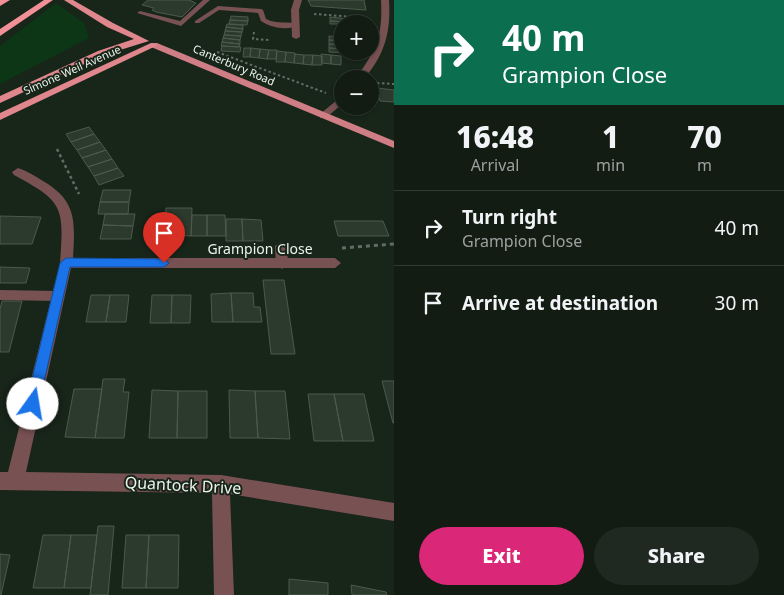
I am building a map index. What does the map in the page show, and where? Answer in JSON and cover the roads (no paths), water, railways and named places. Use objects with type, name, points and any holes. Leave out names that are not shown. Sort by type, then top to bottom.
[{"type":"highway","points":[[0,4],[6,0]]},
{"type":"highway","points":[[0,33],[49,0]]},
{"type":"highway","name":"Canterbury Road","points":[[68,0],[110,25],[154,45]]},
{"type":"highway","points":[[101,53],[109,44],[112,36],[110,25]]},
{"type":"highway","name":"Simone Weil Avenue","points":[[0,100],[101,53],[141,39]]},
{"type":"highway","name":"Simone Weil Avenue","points":[[0,117],[154,45]]},
{"type":"main road","name":"Canterbury Road","points":[[154,45],[394,145]]},
{"type":"street","points":[[296,37],[295,10],[298,0]]},
{"type":"street","points":[[367,70],[390,39],[385,0]]},
{"type":"street","points":[[322,116],[334,106]]},
{"type":"street","points":[[8,480],[58,296],[66,263],[69,229],[68,210],[63,203],[49,189],[18,172]]},
{"type":"street","name":"Grampion Close","points":[[66,263],[335,263]]},
{"type":"street","name":"Quantock Drive","points":[[8,480],[221,484],[394,512]]},
{"type":"street","points":[[221,484],[224,595]]},
{"type":"lane","points":[[140,13],[181,24],[207,0]]},
{"type":"lane","points":[[197,22],[218,8],[261,11],[263,20],[268,24],[277,26],[295,25]]},
{"type":"lane","points":[[281,246],[282,264]]},
{"type":"lane","points":[[0,295],[58,296]]}]
